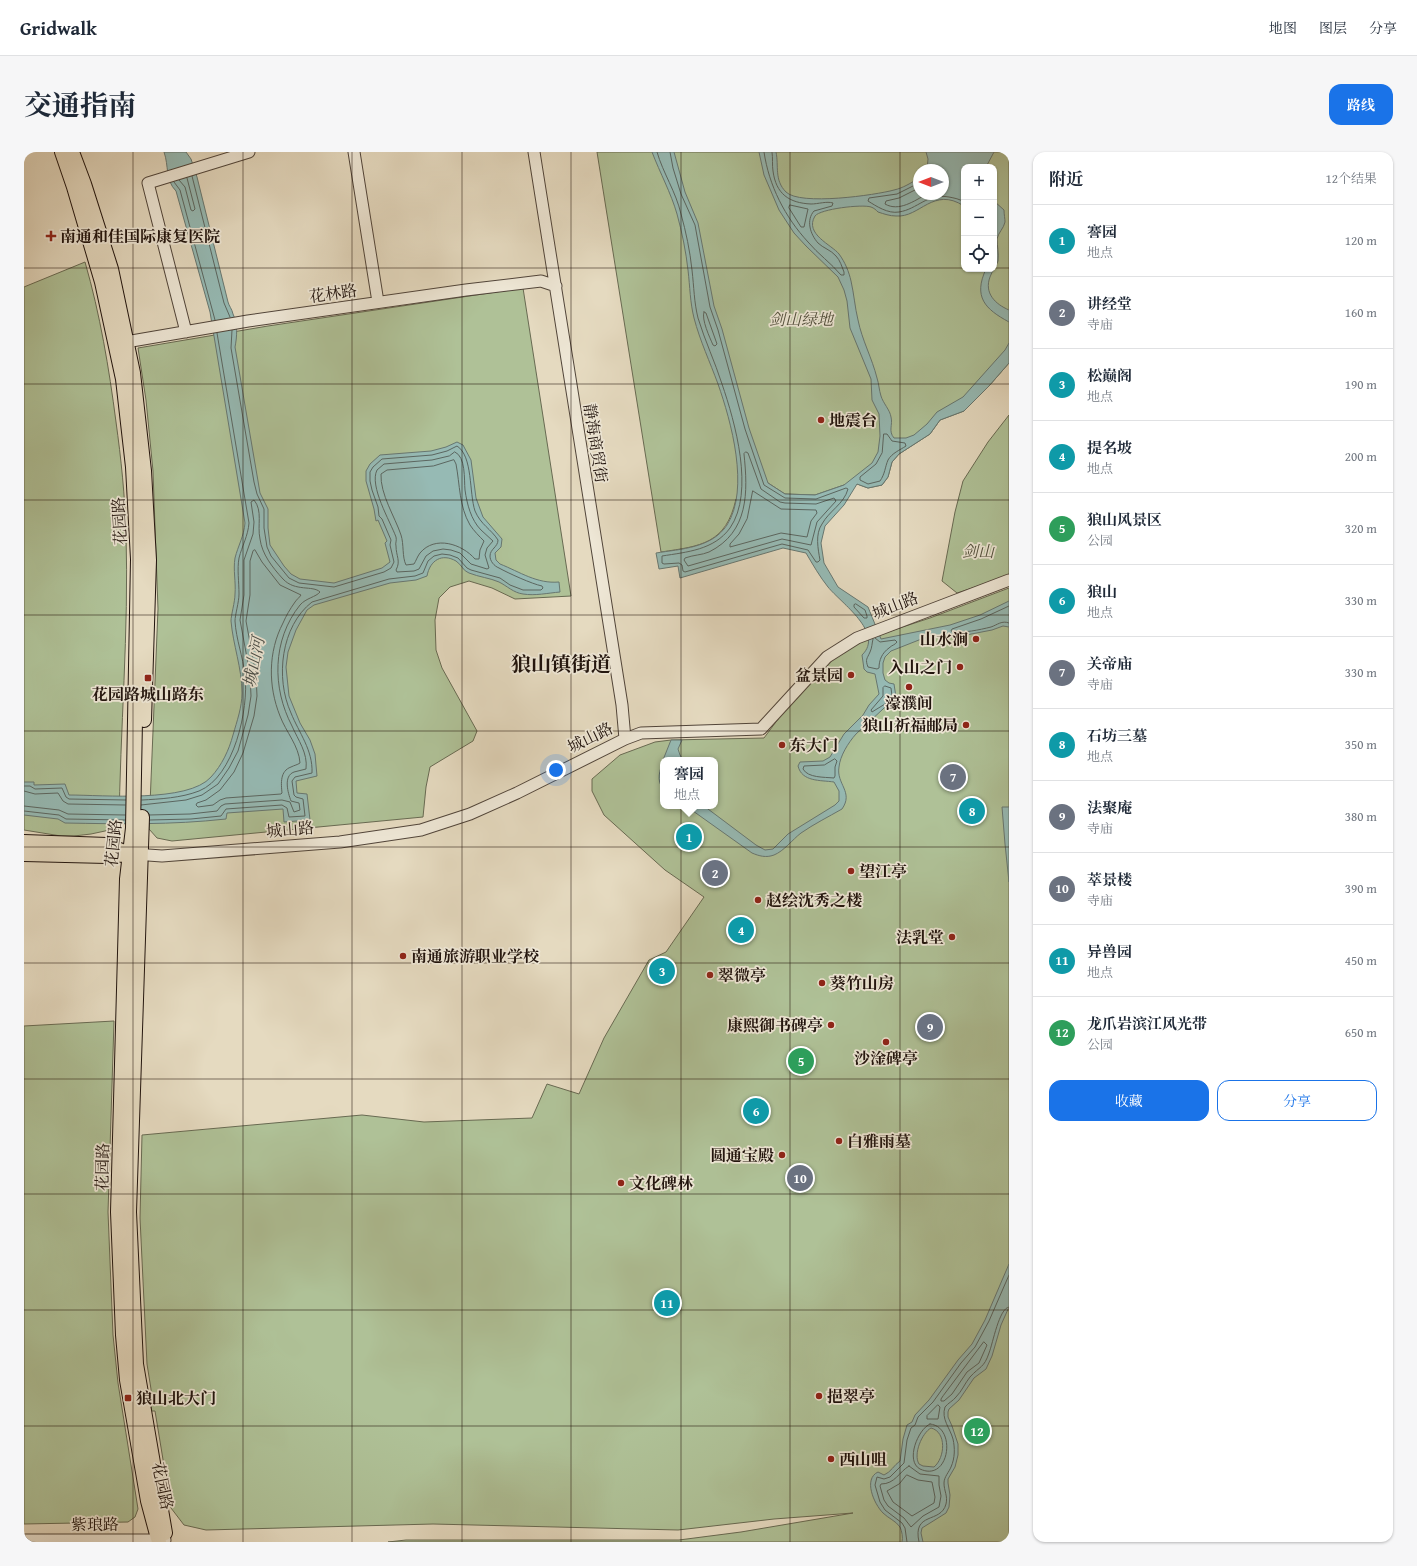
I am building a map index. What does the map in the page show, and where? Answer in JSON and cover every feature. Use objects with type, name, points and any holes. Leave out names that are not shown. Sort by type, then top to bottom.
[{"type":"main road","name":"花园路","points":[[62,152],[121,342]]},
{"type":"main road","name":"花园路","points":[[72,152],[84,184],[111,269],[121,342],[123,379],[133,467],[138,559],[138,828],[135,854],[126,879],[118,1220],[123,1335],[127,1380],[148,1501],[162,1541]]},
{"type":"main road","name":"城山路","points":[[24,842],[107,845],[135,854]]},
{"type":"main road","name":"城山路","points":[[24,854],[107,856],[135,854]]},
{"type":"street","points":[[186,332],[148,183],[249,152]]},
{"type":"street","points":[[354,152],[378,302]]},
{"type":"street","name":"静海商贸街","points":[[534,152],[622,705],[625,739]]},
{"type":"street","name":"花林路","points":[[121,342],[248,321],[466,290],[541,281],[556,286]]},
{"type":"street","name":"城山路","points":[[135,854],[162,856],[340,842],[421,830],[470,814],[510,796],[625,739],[641,733],[761,729],[827,657],[857,638],[1009,580]]},
{"type":"street","name":"紫琅路","points":[[24,1540],[162,1541]]},
{"type":"green space","name":"剑山绿地","points":[[597,152],[1009,152],[1009,363],[964,411],[940,420],[930,434],[899,454],[892,462],[888,477],[882,485],[868,488],[857,484],[844,485],[815,495],[785,494],[768,483],[736,499],[732,514],[726,525],[718,534],[710,540],[688,548],[661,552]]},
{"type":"green space","points":[[85,262],[100,321],[107,361],[120,449],[125,505],[127,570],[119,828],[91,834],[61,836],[24,830],[24,287]]},
{"type":"green space","points":[[523,288],[571,596],[515,599],[492,588],[469,581],[450,587],[439,598],[435,620],[436,650],[442,668],[477,731],[473,741],[430,767],[423,817],[172,841],[157,838],[149,829],[158,609],[153,471],[146,400],[138,348],[268,326]]},
{"type":"green space","name":"剑山","points":[[1009,415],[1009,575],[957,593],[942,581],[955,512],[963,481],[988,442]]},
{"type":"green space","points":[[1009,588],[1009,1542],[388,1542],[406,1540],[679,1540],[741,1532],[853,1513],[774,1519],[678,1530],[433,1524],[206,1530],[184,1525],[171,1508],[155,1411],[151,1411],[151,1404],[154,1404],[151,1395],[147,1364],[140,1218],[142,1135],[362,1115],[424,1122],[532,1118],[547,1084],[579,1094],[604,1038],[649,960],[666,952],[704,897],[665,870],[604,815],[592,791],[592,779],[620,755],[655,742],[671,740],[764,738],[787,707],[831,659],[866,639],[930,618]]},
{"type":"green space","points":[[114,1021],[108,1212],[113,1335],[118,1383],[138,1509],[135,1517],[128,1522],[24,1524],[24,1026]]},
{"type":"water","name":"城山河","points":[[164,152],[186,152],[191,159],[197,177],[228,302],[236,322],[237,335],[235,347],[260,493],[268,509],[270,545],[291,574],[300,579],[334,583],[382,568],[390,562],[385,543],[387,541],[378,520],[376,521],[366,481],[366,471],[370,464],[380,455],[431,451],[457,442],[463,445],[471,460],[476,498],[483,517],[502,539],[501,547],[495,553],[496,560],[500,564],[536,579],[559,582],[560,592],[528,595],[514,591],[492,579],[467,572],[456,561],[441,558],[434,562],[427,576],[416,580],[390,583],[314,605],[307,610],[296,630],[288,652],[286,667],[289,696],[315,754],[317,776],[296,781],[297,793],[307,794],[310,820],[284,822],[283,809],[227,813],[226,819],[206,821],[125,824],[65,823],[58,819],[24,815],[24,782],[34,782],[34,785],[65,784],[69,795],[102,796],[144,796],[165,794],[184,791],[200,785],[211,777],[225,757],[238,719],[242,698],[242,684],[231,621],[235,597],[235,558],[245,523],[210,312],[176,191],[170,182]]},
{"type":"water","points":[[652,152],[674,152],[685,192],[698,223],[714,306],[722,329],[749,428],[768,483],[785,494],[815,495],[844,485],[872,463],[878,452],[880,436],[879,414],[872,400],[871,379],[850,328],[847,301],[844,290],[838,277],[794,233],[779,210],[764,175],[759,152],[776,152],[778,178],[780,183],[786,192],[794,196],[822,199],[856,197],[901,188],[913,181],[913,200],[940,200],[927,204],[905,215],[896,216],[878,212],[874,208],[866,206],[833,209],[818,213],[813,222],[813,228],[816,234],[839,254],[848,271],[864,342],[878,380],[881,396],[890,414],[891,433],[894,438],[906,438],[914,435],[927,424],[937,412],[963,397],[1005,350],[1009,343],[1009,363],[989,386],[964,411],[940,420],[930,434],[899,454],[892,462],[888,477],[882,485],[868,488],[857,484],[844,505],[825,526],[821,543],[824,563],[838,587],[868,607],[881,639],[950,625],[980,615],[1009,601],[1009,627],[1003,626],[992,630],[961,636],[924,638],[891,651],[885,657],[883,663],[883,673],[885,680],[894,684],[896,697],[856,734],[847,745],[839,767],[840,778],[846,793],[845,803],[842,809],[806,830],[781,851],[771,856],[763,856],[752,853],[690,809],[708,809],[756,845],[765,850],[773,849],[788,834],[839,801],[839,791],[834,782],[807,778],[800,771],[798,766],[800,762],[823,761],[830,757],[844,734],[863,715],[869,705],[879,694],[875,674],[867,672],[864,669],[862,655],[868,646],[868,637],[865,628],[851,610],[828,587],[806,553],[783,548],[680,578],[678,566],[659,569],[656,553],[705,543],[721,533],[727,525],[734,510],[738,474],[733,435],[723,399],[696,327],[684,242],[675,206]]},
{"type":"water","points":[[926,152],[994,152],[988,164],[961,164],[961,205],[948,200],[949,164],[928,164]]},
{"type":"water","points":[[997,204],[1004,210],[1005,222],[997,239]]},
{"type":"water","points":[[997,239],[998,255],[997,263]]},
{"type":"water","points":[[985,272],[992,272],[988,288],[995,301],[999,305],[1009,310],[1009,322],[993,312],[984,301],[981,295],[982,279]]},
{"type":"water","points":[[671,740],[682,740],[678,749],[681,757],[664,757]]},
{"type":"water","points":[[1002,807],[1009,807],[1009,882],[1005,844]]},
{"type":"water","points":[[1009,1264],[1009,1307],[1001,1325],[992,1356],[986,1369],[974,1378],[959,1400],[949,1409],[948,1412],[948,1417],[958,1444],[958,1455],[955,1467],[948,1479],[950,1495],[949,1507],[946,1513],[922,1528],[921,1533],[923,1542],[902,1542],[900,1527],[883,1513],[876,1504],[872,1492],[871,1480],[878,1472],[884,1475],[886,1474],[900,1461],[903,1439],[907,1425],[912,1422],[915,1415],[929,1400],[958,1360],[972,1344],[985,1320]],"holes":[[[931,1428],[936,1430],[940,1435],[943,1446],[940,1458],[934,1467],[923,1466],[919,1464],[917,1460],[919,1444],[924,1434]]]},
{"type":"place","name":"南通和佳国际康复医院","points":[[51,236]]},
{"type":"place","name":"地震台","points":[[821,420]]},
{"type":"place","name":"山水涧","points":[[976,639]]},
{"type":"place","name":"入山之门","points":[[960,667]]},
{"type":"place","name":"盆景园","points":[[851,675]]},
{"type":"place","name":"花园路城山路东","points":[[148,678]]},
{"type":"place","name":"濠濮间","points":[[909,687]]},
{"type":"place","name":"狼山祈福邮局","points":[[966,725]]},
{"type":"place","name":"东大门","points":[[782,745]]},
{"type":"place","name":"关帝庙","points":[[953,777]]},
{"type":"place","name":"石坊三墓","points":[[972,811]]},
{"type":"place","name":"謇园","points":[[689,837]]},
{"type":"place","name":"望江亭","points":[[851,871]]},
{"type":"place","name":"讲经堂","points":[[715,873]]},
{"type":"place","name":"赵绘沈秀之楼","points":[[758,900]]},
{"type":"place","name":"提名坡","points":[[741,930]]},
{"type":"place","name":"法乳堂","points":[[952,937]]},
{"type":"place","name":"南通旅游职业学校","points":[[403,956]]},
{"type":"place","name":"松巅阁","points":[[662,971]]},
{"type":"place","name":"翠微亭","points":[[710,975]]},
{"type":"place","name":"葵竹山房","points":[[822,983]]},
{"type":"place","name":"康熙御书碑亭","points":[[831,1025]]},
{"type":"place","name":"法聚庵","points":[[930,1027]]},
{"type":"place","name":"沙淦碑亭","points":[[886,1042]]},
{"type":"place","name":"狼山风景区","points":[[801,1061]]},
{"type":"place","name":"狼山","points":[[756,1111]]},
{"type":"place","name":"白雅雨墓","points":[[839,1141]]},
{"type":"place","name":"圆通宝殿","points":[[782,1155]]},
{"type":"place","name":"萃景楼","points":[[800,1178]]},
{"type":"place","name":"文化碑林","points":[[621,1183]]},
{"type":"place","name":"异兽园","points":[[667,1303]]},
{"type":"place","name":"挹翠亭","points":[[819,1396]]},
{"type":"place","name":"狼山北大门","points":[[128,1398]]},
{"type":"place","name":"龙爪岩滨江风光带","points":[[977,1431]]},
{"type":"place","name":"西山咀","points":[[831,1459]]},
{"type":"district","name":"狼山镇街道","points":[[561,663]]}]
